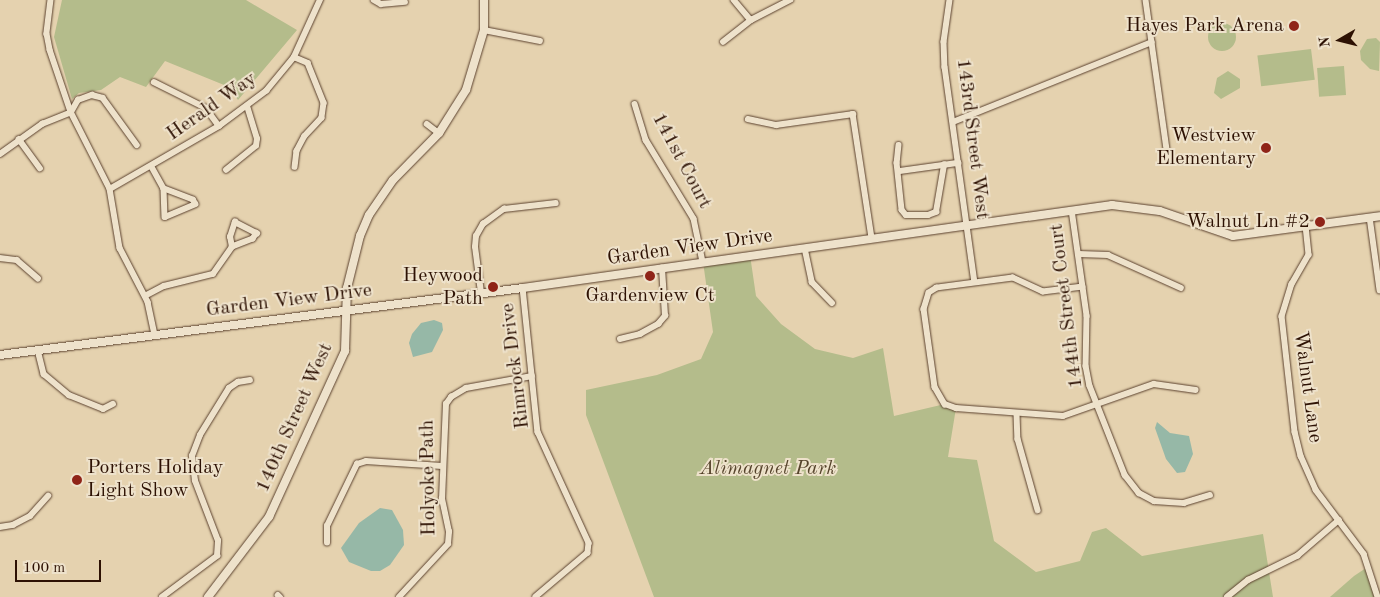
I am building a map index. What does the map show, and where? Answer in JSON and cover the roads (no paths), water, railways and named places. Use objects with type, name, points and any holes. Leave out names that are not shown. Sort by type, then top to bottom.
[{"type":"street","points":[[51,0],[47,34],[50,50],[71,112],[110,189],[120,248],[145,296],[155,335]]},
{"type":"street","name":"Herald Way","points":[[110,189],[152,167],[219,126],[266,91],[294,57],[320,0]]},
{"type":"street","points":[[374,0],[381,4],[405,2]]},
{"type":"street","name":"140th Street West","points":[[208,597],[269,517],[345,351],[347,288],[352,261],[369,215],[393,180],[439,133],[466,90],[484,30],[484,0]]},
{"type":"street","points":[[734,0],[751,20]]},
{"type":"street","points":[[723,42],[751,20],[790,0]]},
{"type":"street","name":"143rd Street West","points":[[950,0],[944,42],[958,163],[975,282]]},
{"type":"street","points":[[1146,0],[1167,149]]},
{"type":"street","points":[[484,30],[540,41]]},
{"type":"street","points":[[953,122],[1152,42]]},
{"type":"street","points":[[294,57],[308,63],[324,103],[322,118],[305,136],[297,151],[295,167]]},
{"type":"street","points":[[154,82],[206,108],[219,126]]},
{"type":"street","points":[[0,154],[42,124],[71,112],[78,100],[92,95],[103,98],[137,145]]},
{"type":"street","name":"141st Court","points":[[635,104],[646,140],[694,219],[703,262]]},
{"type":"street","points":[[226,170],[256,146],[257,139],[247,107]]},
{"type":"street","points":[[748,119],[776,125],[853,114],[872,238]]},
{"type":"street","points":[[427,124],[439,133]]},
{"type":"street","points":[[19,139],[40,168]]},
{"type":"street","points":[[899,145],[902,210],[906,216],[928,215],[936,212],[939,205],[944,165]]},
{"type":"street","points":[[900,171],[958,163]]},
{"type":"street","points":[[152,167],[164,189],[165,217],[195,204],[185,196],[164,189]]},
{"type":"street","points":[[481,293],[475,247],[476,236],[484,224],[504,209],[556,203]]},
{"type":"street","name":"Garden View Drive","points":[[0,354],[523,288],[1112,205],[1139,206],[1233,236],[1380,216]]},
{"type":"street","name":"144th Street Court","points":[[1072,210],[1083,287],[1086,366],[1097,405],[1125,475],[1139,493],[1154,501],[1170,504],[1210,495]]},
{"type":"street","points":[[1370,217],[1380,290]]},
{"type":"street","points":[[145,296],[164,286],[213,274],[232,247],[253,239],[257,233],[235,222],[230,237],[232,247]]},
{"type":"street","name":"Walnut Lane","points":[[1306,226],[1309,255],[1285,300],[1282,334],[1301,456],[1316,490],[1364,554],[1378,597]]},
{"type":"street","points":[[805,248],[812,282],[832,303]]},
{"type":"street","points":[[1079,254],[1108,255],[1181,288]]},
{"type":"street","points":[[0,258],[17,260],[38,278]]},
{"type":"street","points":[[620,339],[640,334],[665,316],[662,268]]},
{"type":"street","points":[[1083,287],[1042,292],[1013,278],[937,288],[925,300],[935,387],[944,404],[952,407],[1017,414],[1063,416],[1154,384],[1196,390]]},
{"type":"street","name":"Rimrock Drive","points":[[523,288],[538,432],[589,543],[589,551],[536,597]]},
{"type":"street","points":[[38,350],[44,374],[69,395],[102,409],[113,404]]},
{"type":"street","name":"Holyoke Path","points":[[399,597],[448,544],[449,532],[442,499],[442,466],[444,414],[452,397],[466,388],[532,376]]},
{"type":"street","points":[[162,597],[217,556],[218,541],[195,481],[192,456],[200,435],[230,388],[238,382],[250,380]]},
{"type":"street","points":[[1017,414],[1018,439],[1038,510]]},
{"type":"street","points":[[327,543],[327,526],[357,464],[366,461],[442,466]]},
{"type":"street","points":[[0,527],[13,525],[30,516],[48,496]]},
{"type":"street","points":[[1227,597],[1248,580],[1297,556],[1339,520]]},
{"type":"place","name":"Hayes Park Arena","points":[[1294,26]]},
{"type":"place","name":"Westview Elementary","points":[[1266,148]]},
{"type":"place","name":"Walnut Ln #2","points":[[1320,222]]},
{"type":"place","name":"Gardenview Ct","points":[[650,276]]},
{"type":"place","name":"Heywood Path","points":[[493,287]]},
{"type":"place","name":"Porters Holiday Light Show","points":[[77,480]]},
{"type":"park label","name":"Alimagnet Park","points":[[768,469]]}]
